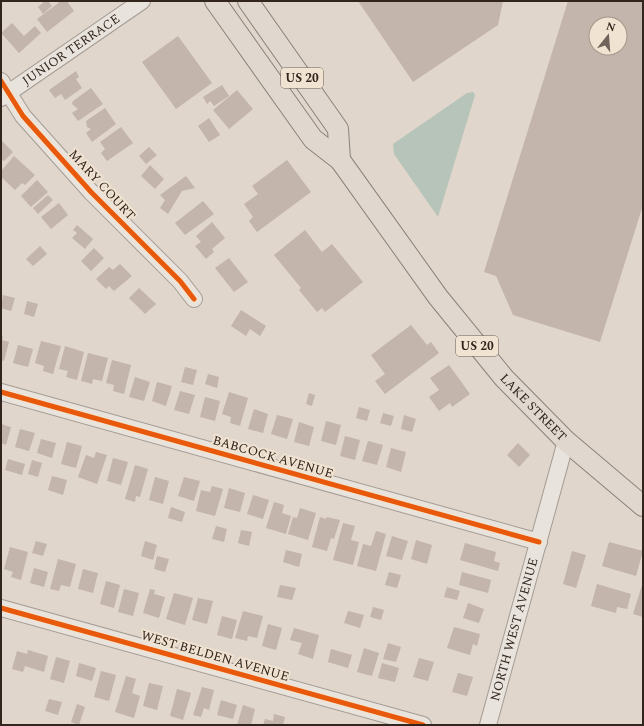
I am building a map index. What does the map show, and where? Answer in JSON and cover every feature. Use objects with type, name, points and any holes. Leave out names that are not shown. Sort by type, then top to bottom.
[{"type":"main road","name":"LAKE STREET","points":[[215,1],[313,139],[340,160],[418,270],[472,340],[504,378],[566,441],[643,506]]},
{"type":"main road","name":"US 20","points":[[248,1],[338,129],[340,160]]},
{"type":"street","name":"JUNIOR TERRACE","points":[[4,91],[142,1]]},
{"type":"street","name":"MARY COURT","points":[[4,91],[24,116],[92,192],[180,281],[194,299]]},
{"type":"street","name":"BABCOCK AVENUE","points":[[1,392],[539,542]]},
{"type":"street","name":"NORTH WEST AVENUE","points":[[488,725],[566,441]]},
{"type":"street","name":"WEST BELDEN AVENUE","points":[[1,608],[423,725]]},
{"type":"shaded area","points":[[473,92],[475,95],[438,217],[394,154],[393,144],[467,93]]},
{"type":"building","points":[[45,1],[48,1],[52,6],[43,14],[38,7]]},
{"type":"building","points":[[61,1],[67,1],[74,11],[47,32],[37,19]]},
{"type":"building","points":[[358,1],[503,1],[498,25],[413,82]]},
{"type":"building","points":[[568,1],[643,1],[643,205],[600,342],[513,315],[496,276],[484,272]]},
{"type":"building","points":[[12,23],[24,36],[35,26],[41,33],[19,53],[1,33]]},
{"type":"building","points":[[178,36],[212,83],[176,109],[142,62]]},
{"type":"building","points":[[76,71],[79,77],[76,79],[82,88],[65,100],[61,94],[55,98],[49,90]]},
{"type":"building","points":[[222,85],[229,96],[214,106],[210,101],[207,104],[203,97]]},
{"type":"building","points":[[91,88],[103,104],[78,121],[72,113],[78,109],[72,104],[73,101]]},
{"type":"building","points":[[237,90],[253,109],[229,129],[213,110]]},
{"type":"building","points":[[105,108],[116,124],[92,142],[86,133],[91,129],[87,127],[86,121]]},
{"type":"building","points":[[209,118],[220,135],[209,142],[198,126]]},
{"type":"building","points":[[121,127],[133,143],[107,161],[101,153],[105,149],[100,142]]},
{"type":"building","points":[[1,140],[13,152],[4,161],[1,159]]},
{"type":"building","points":[[149,147],[157,155],[146,164],[139,156]]},
{"type":"building","points":[[14,156],[35,175],[25,185],[22,183],[15,190],[1,177],[1,171]]},
{"type":"building","points":[[287,160],[311,192],[257,232],[249,221],[253,217],[244,204],[258,194],[252,186]]},
{"type":"building","points":[[150,165],[164,179],[155,189],[141,176]]},
{"type":"building","points":[[186,176],[195,188],[182,191],[168,214],[160,208],[165,200],[160,195]]},
{"type":"building","points":[[37,180],[48,192],[31,207],[21,196]]},
{"type":"building","points":[[48,195],[53,200],[38,214],[33,208]]},
{"type":"building","points":[[203,201],[214,214],[185,235],[175,223]]},
{"type":"building","points":[[59,203],[68,215],[51,229],[41,217]]},
{"type":"building","points":[[212,222],[225,238],[212,249],[214,252],[206,259],[195,246],[201,242],[196,236]]},
{"type":"building","points":[[77,225],[93,239],[85,249],[72,238],[77,233],[73,230]]},
{"type":"building","points":[[305,230],[322,252],[332,244],[363,282],[325,312],[322,308],[317,312],[299,290],[301,288],[274,255]]},
{"type":"building","points":[[40,246],[47,254],[33,266],[26,259]]},
{"type":"building","points":[[94,248],[104,258],[91,271],[81,261]]},
{"type":"building","points":[[229,258],[248,282],[234,292],[215,268]]},
{"type":"building","points":[[120,264],[132,276],[114,291],[109,286],[106,289],[96,279],[109,267],[113,270]]},
{"type":"building","points":[[139,288],[156,304],[145,314],[129,298]]},
{"type":"building","points":[[3,295],[15,298],[11,311],[1,308]]},
{"type":"building","points":[[27,301],[38,304],[34,317],[24,314]]},
{"type":"building","points":[[241,310],[266,326],[260,336],[250,329],[246,336],[231,326]]},
{"type":"building","points":[[411,325],[427,345],[431,342],[439,353],[385,394],[375,381],[385,374],[371,355]]},
{"type":"building","points":[[1,335],[3,336],[2,340],[9,342],[4,361],[1,360]]},
{"type":"building","points":[[41,341],[61,346],[53,374],[43,371],[44,366],[35,363]]},
{"type":"building","points":[[18,345],[33,349],[28,367],[13,363]]},
{"type":"building","points":[[65,346],[84,352],[77,380],[66,377],[68,371],[59,369]]},
{"type":"building","points":[[88,353],[108,358],[102,381],[93,379],[92,384],[81,381]]},
{"type":"building","points":[[112,360],[131,365],[124,394],[113,391],[114,385],[106,383]]},
{"type":"building","points":[[449,365],[470,394],[452,407],[450,403],[439,411],[429,397],[439,390],[430,378]]},
{"type":"building","points":[[185,367],[197,370],[193,385],[181,382]]},
{"type":"building","points":[[208,374],[219,377],[217,388],[205,384]]},
{"type":"building","points":[[135,377],[150,382],[144,401],[129,397]]},
{"type":"building","points":[[157,382],[172,386],[166,406],[152,401]]},
{"type":"building","points":[[180,391],[195,395],[189,414],[174,410]]},
{"type":"building","points":[[229,392],[248,398],[240,426],[230,423],[231,417],[222,414]]},
{"type":"building","points":[[309,393],[315,395],[312,406],[306,404]]},
{"type":"building","points":[[205,397],[220,401],[215,421],[200,417]]},
{"type":"building","points":[[359,407],[370,410],[367,421],[356,418]]},
{"type":"building","points":[[254,409],[268,414],[263,433],[248,429]]},
{"type":"building","points":[[383,413],[394,416],[391,426],[380,423]]},
{"type":"building","points":[[277,415],[293,419],[287,439],[271,434]]},
{"type":"building","points":[[404,415],[416,419],[412,432],[401,429]]},
{"type":"building","points":[[326,421],[341,425],[336,445],[321,441]]},
{"type":"building","points":[[299,422],[314,427],[309,446],[294,442]]},
{"type":"building","points":[[1,424],[11,427],[6,445],[1,443]]},
{"type":"building","points":[[20,429],[35,433],[29,451],[15,447]]},
{"type":"building","points":[[345,436],[360,440],[355,460],[340,456]]},
{"type":"building","points":[[41,439],[56,443],[52,458],[37,453]]},
{"type":"building","points":[[368,441],[383,445],[377,465],[362,461]]},
{"type":"building","points":[[67,442],[82,446],[76,468],[61,464]]},
{"type":"building","points":[[518,443],[530,455],[519,467],[507,455]]},
{"type":"building","points":[[391,448],[406,452],[401,472],[386,467]]},
{"type":"building","points":[[96,452],[107,455],[97,484],[78,477],[86,455],[94,458]]},
{"type":"building","points":[[113,458],[128,462],[121,485],[107,481]]},
{"type":"building","points":[[8,459],[25,464],[22,475],[5,470]]},
{"type":"building","points":[[32,460],[42,463],[38,477],[28,474]]},
{"type":"building","points":[[135,465],[148,469],[140,497],[136,496],[135,502],[125,499]]},
{"type":"building","points":[[52,476],[67,480],[63,495],[48,490]]},
{"type":"building","points":[[155,477],[169,481],[163,504],[149,500]]},
{"type":"building","points":[[184,477],[200,481],[194,501],[178,496]]},
{"type":"building","points":[[212,486],[223,489],[215,516],[196,511],[201,490],[210,492]]},
{"type":"building","points":[[229,488],[245,493],[240,512],[224,508]]},
{"type":"building","points":[[253,495],[269,500],[263,519],[247,514]]},
{"type":"building","points":[[274,502],[284,505],[282,513],[291,516],[286,534],[266,528]]},
{"type":"building","points":[[171,507],[185,512],[182,522],[168,518]]},
{"type":"building","points":[[300,508],[316,513],[308,540],[288,534],[293,517],[297,518]]},
{"type":"building","points":[[320,517],[340,520],[334,539],[331,538],[327,551],[312,547]]},
{"type":"building","points":[[343,523],[355,526],[351,540],[359,542],[353,565],[333,560]]},
{"type":"building","points":[[216,526],[227,529],[224,542],[212,539]]},
{"type":"building","points":[[241,530],[252,532],[249,546],[238,543]]},
{"type":"building","points":[[376,531],[386,534],[376,571],[357,566],[363,544],[371,546]]},
{"type":"building","points":[[392,536],[408,541],[402,560],[386,556]]},
{"type":"building","points":[[416,540],[432,545],[427,564],[411,559]]},
{"type":"building","points":[[36,541],[47,544],[43,556],[32,553]]},
{"type":"building","points":[[145,541],[157,545],[153,560],[141,556]]},
{"type":"building","points":[[609,542],[643,551],[636,576],[602,566]]},
{"type":"building","points":[[465,543],[496,552],[494,561],[500,563],[498,571],[460,560]]},
{"type":"building","points":[[10,547],[28,552],[21,580],[11,577],[13,572],[4,569]]},
{"type":"building","points":[[286,550],[302,554],[299,567],[283,562]]},
{"type":"building","points":[[572,551],[586,555],[576,588],[563,584]]},
{"type":"building","points":[[157,556],[169,559],[165,572],[154,569]]},
{"type":"building","points":[[58,559],[76,564],[70,587],[61,585],[59,591],[50,589]]},
{"type":"building","points":[[34,568],[48,572],[44,587],[30,583]]},
{"type":"building","points":[[83,569],[98,573],[93,593],[78,589]]},
{"type":"building","points":[[389,572],[401,575],[397,588],[385,585]]},
{"type":"building","points":[[462,572],[491,580],[488,593],[459,585]]},
{"type":"building","points":[[106,581],[120,585],[114,608],[100,604]]},
{"type":"building","points":[[643,582],[643,617],[633,614]]},
{"type":"building","points":[[597,584],[631,594],[627,609],[617,607],[616,613],[591,606]]},
{"type":"building","points":[[280,585],[296,588],[292,600],[277,597]]},
{"type":"building","points":[[447,587],[460,591],[457,600],[444,597]]},
{"type":"building","points":[[124,589],[139,593],[133,616],[118,612]]},
{"type":"building","points":[[150,589],[155,590],[154,594],[165,597],[159,618],[143,613]]},
{"type":"building","points":[[174,593],[193,598],[185,625],[166,619]]},
{"type":"building","points":[[198,598],[213,601],[207,624],[192,620]]},
{"type":"building","points":[[468,603],[484,609],[479,623],[463,618]]},
{"type":"building","points":[[373,607],[384,610],[381,620],[370,617]]},
{"type":"building","points":[[243,611],[263,616],[257,638],[248,636],[247,641],[235,638]]},
{"type":"building","points":[[348,611],[364,615],[360,628],[344,623]]},
{"type":"building","points":[[222,616],[237,620],[232,639],[217,635]]},
{"type":"building","points":[[268,624],[282,628],[276,650],[262,646]]},
{"type":"building","points":[[454,627],[480,634],[477,646],[473,644],[470,655],[447,648]]},
{"type":"building","points":[[294,628],[319,635],[313,659],[298,654],[302,643],[290,640]]},
{"type":"building","points":[[388,643],[401,647],[396,662],[383,659]]},
{"type":"building","points":[[364,648],[379,653],[372,676],[357,672]]},
{"type":"building","points":[[331,649],[352,655],[348,668],[328,662]]},
{"type":"building","points":[[28,650],[48,656],[44,672],[25,666],[23,672],[12,669],[17,651],[27,654]]},
{"type":"building","points":[[56,657],[70,661],[64,683],[50,679]]},
{"type":"building","points":[[419,658],[434,662],[428,681],[413,677]]},
{"type":"building","points":[[79,663],[96,668],[92,681],[76,676]]},
{"type":"building","points":[[382,663],[399,668],[395,682],[378,678]]},
{"type":"building","points":[[101,671],[116,675],[109,701],[94,697]]},
{"type":"building","points":[[458,673],[473,677],[467,696],[452,692]]},
{"type":"building","points":[[126,676],[136,679],[132,693],[140,696],[134,718],[115,712]]},
{"type":"building","points":[[149,683],[163,686],[157,710],[143,706]]},
{"type":"building","points":[[202,687],[214,690],[209,710],[204,708],[201,717],[193,715]]},
{"type":"building","points":[[177,689],[191,693],[183,720],[170,716]]},
{"type":"building","points":[[49,699],[62,702],[58,715],[45,711]]},
{"type":"building","points":[[221,700],[237,705],[233,719],[217,715]]},
{"type":"building","points":[[77,704],[85,707],[79,725],[71,722]]},
{"type":"building","points":[[243,705],[255,709],[251,725],[237,725]]},
{"type":"building","points":[[274,714],[285,717],[283,725],[263,725],[265,719],[273,721]]},
{"type":"cycle path","points":[[1,81],[23,116],[91,192],[180,281],[194,299]]},
{"type":"cycle path","points":[[1,392],[539,542]]},
{"type":"cycle path","points":[[1,608],[423,725]]}]
